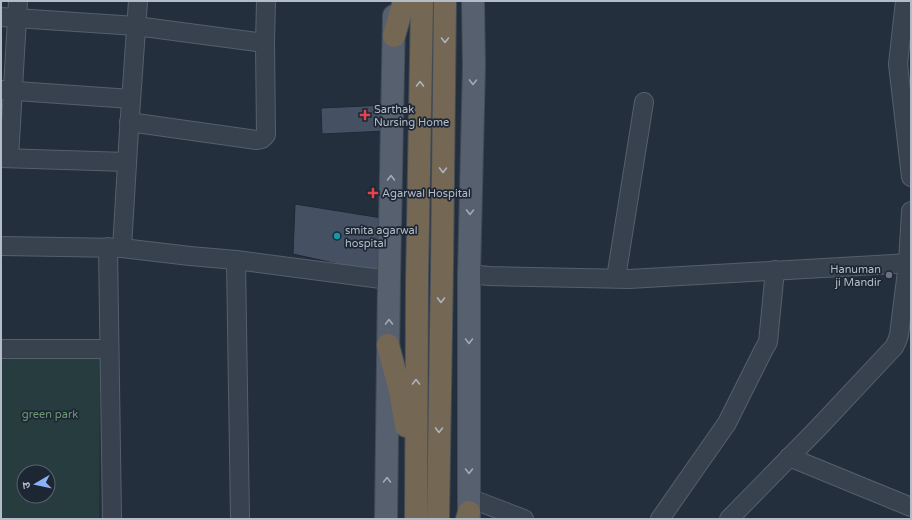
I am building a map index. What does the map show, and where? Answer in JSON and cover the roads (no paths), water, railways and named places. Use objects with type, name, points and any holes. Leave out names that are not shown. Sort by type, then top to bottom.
[{"type":"highway","points":[[394,36],[404,1]]},
{"type":"highway","points":[[416,519],[417,298],[422,1]]},
{"type":"highway","points":[[438,519],[445,1]]},
{"type":"highway","points":[[388,345],[400,391],[416,484]]},
{"type":"main road","points":[[386,519],[395,1]]},
{"type":"main road","points":[[469,512],[469,274],[474,66],[472,1]]},
{"type":"street","points":[[112,519],[109,349],[115,248],[127,162],[138,1]]},
{"type":"street","points":[[129,122],[257,140],[262,139],[266,135],[266,1]]},
{"type":"street","points":[[905,1],[898,64],[905,80],[911,177]]},
{"type":"street","points":[[127,162],[5,158],[7,90],[12,12],[265,43]]},
{"type":"street","points":[[7,90],[131,99]]},
{"type":"street","points":[[616,278],[644,102]]},
{"type":"street","points":[[729,519],[894,347],[899,336],[910,263],[911,211]]},
{"type":"street","points":[[1,246],[115,248],[236,260],[389,280]]},
{"type":"street","points":[[236,260],[240,519]]},
{"type":"street","points":[[469,274],[489,276],[629,279],[910,263]]},
{"type":"street","points":[[660,519],[727,423],[768,342],[775,270]]},
{"type":"street","points":[[1,349],[109,349]]},
{"type":"street","points":[[789,457],[911,507]]},
{"type":"street","points":[[469,512],[524,519]]},
{"type":"place","name":"Sarthak Nursing Home","points":[[365,115]]},
{"type":"place","name":"Agarwal Hospital","points":[[373,193]]},
{"type":"place","name":"smita agarwal hospital","points":[[337,236]]},
{"type":"place","name":"Hanuman ji Mandir","points":[[889,275]]},
{"type":"park label","name":"green park","points":[[50,414]]}]
